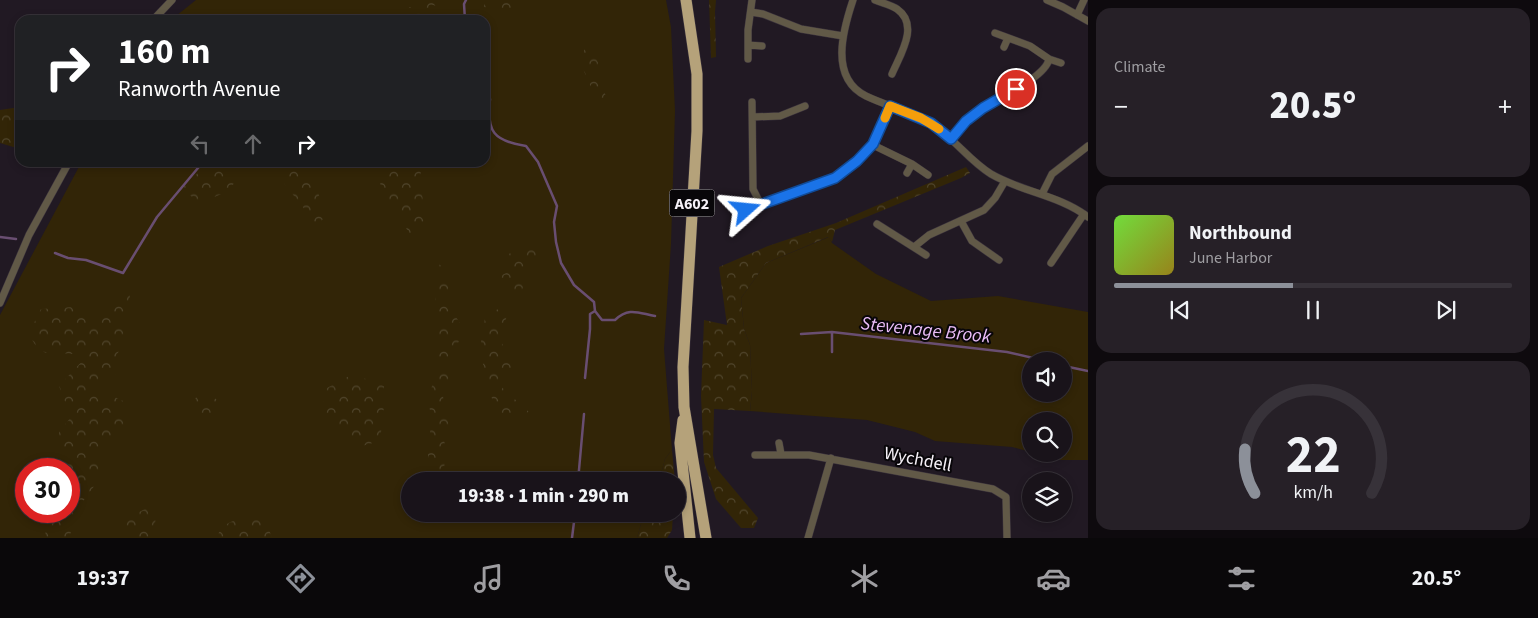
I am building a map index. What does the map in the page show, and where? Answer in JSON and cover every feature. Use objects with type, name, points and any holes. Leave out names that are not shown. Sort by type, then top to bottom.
[{"type":"highway","name":"A602","points":[[686,0],[697,74],[697,131],[683,367],[684,406],[680,443],[690,538]]},
{"type":"highway","name":"A602","points":[[684,406],[706,538]]},
{"type":"street","points":[[158,15],[172,0]]},
{"type":"street","points":[[748,59],[752,0]]},
{"type":"street","points":[[853,0],[841,50],[843,64],[850,82],[862,94],[931,123],[976,163],[1005,181],[1066,204],[1086,216],[1051,263]]},
{"type":"street","points":[[875,0],[897,9],[904,16],[908,30],[907,40],[892,74]]},
{"type":"street","points":[[1046,0],[1077,14],[1088,22]]},
{"type":"street","points":[[1077,14],[1084,0]]},
{"type":"street","points":[[751,12],[763,14],[801,29],[843,36]]},
{"type":"street","points":[[995,33],[1030,46],[1049,59],[1061,63]]},
{"type":"street","points":[[1004,47],[1008,38]]},
{"type":"street","points":[[748,45],[762,46]]},
{"type":"street","points":[[890,56],[898,60]]},
{"type":"street","points":[[951,139],[966,121],[983,108],[1036,76],[1048,64],[1049,59]]},
{"type":"street","points":[[752,102],[753,188],[761,205]]},
{"type":"street","points":[[790,102],[794,111]]},
{"type":"street","points":[[753,117],[775,116],[806,106]]},
{"type":"street","points":[[746,210],[835,178],[857,161],[873,144],[890,106]]},
{"type":"street","points":[[873,144],[912,164],[928,175]]},
{"type":"street","points":[[1042,194],[1052,174],[1088,146]]},
{"type":"street","points":[[906,172],[912,164]]},
{"type":"street","points":[[0,303],[29,235],[66,167]]},
{"type":"street","points":[[914,247],[929,235],[978,214],[988,207],[1005,181]]},
{"type":"street","points":[[961,221],[972,241],[1000,260]]},
{"type":"street","points":[[877,224],[926,255]]},
{"type":"street","points":[[779,443],[781,454]]},
{"type":"street","name":"Wychdell","points":[[755,455],[809,455],[831,458],[993,489],[1006,497],[1006,538]]},
{"type":"street","points":[[808,538],[831,458]]},
{"type":"green space","points":[[196,0],[666,0],[671,27],[675,111],[671,244],[664,349],[672,450],[665,459],[662,472],[401,472],[401,522],[642,522],[637,538],[0,538],[0,315],[79,167],[490,167],[490,15],[177,15]]},
{"type":"green space","points":[[424,0],[452,0],[452,3],[443,7],[432,5],[424,15],[396,15],[407,7],[418,7]]},
{"type":"green space","points":[[485,0],[524,0],[511,8],[501,9],[484,7]]},
{"type":"green space","points":[[709,0],[716,0],[716,57],[711,58]]},
{"type":"green space","points":[[587,45],[597,58],[609,105],[595,96],[579,60]]},
{"type":"green space","points":[[15,108],[15,148],[0,143],[0,110]]},
{"type":"green space","points":[[204,167],[261,167],[239,171],[237,178],[229,189],[219,195],[199,202],[181,189]]},
{"type":"green space","points":[[275,167],[309,167],[326,216],[317,225],[279,177]]},
{"type":"green space","points":[[377,167],[420,167],[425,232],[413,241],[396,209],[382,192]]},
{"type":"green space","points":[[966,167],[970,173],[961,178],[835,230],[832,242],[828,237],[766,263],[741,298],[744,329],[750,345],[752,391],[750,411],[714,409],[713,455],[716,468],[758,518],[754,528],[741,528],[716,499],[704,462],[701,396],[704,320],[727,325],[719,267],[768,246],[836,223]]},
{"type":"green space","points":[[829,237],[832,243],[876,274],[931,301],[998,296],[1088,312],[1088,460],[1072,460],[1072,412],[1022,412],[1022,450],[1012,447],[935,441],[915,432],[867,420],[750,411],[752,391],[750,345],[744,329],[741,298],[766,263]]},
{"type":"green space","points":[[531,245],[541,257],[537,267],[527,267],[521,275],[524,283],[521,294],[499,287],[500,276],[508,272],[508,255],[517,247]]},
{"type":"green space","points":[[439,264],[447,274],[449,300],[463,328],[458,343],[448,355],[449,385],[443,397],[451,422],[444,439],[446,453],[444,472],[431,472],[428,459],[432,419],[427,397],[439,371],[435,286]]},
{"type":"green space","points":[[129,291],[132,311],[122,325],[128,339],[117,354],[116,375],[100,376],[94,387],[123,401],[126,424],[110,441],[92,453],[100,462],[100,478],[80,506],[80,458],[66,458],[60,445],[59,432],[71,417],[59,386],[85,358],[76,355],[47,353],[40,350],[34,344],[29,333],[41,309],[74,307],[89,319]]},
{"type":"green space","points":[[501,308],[507,316],[499,338],[505,349],[516,360],[518,371],[505,374],[496,382],[529,412],[517,415],[495,412],[481,354],[481,341],[486,314]]},
{"type":"green space","points":[[353,374],[384,386],[380,441],[362,446],[348,442],[341,430],[322,412],[325,389]]},
{"type":"green space","points":[[199,392],[221,401],[213,416],[208,421],[199,424],[194,401]]},
{"type":"green space","points":[[672,450],[674,472],[662,472],[665,459]]},
{"type":"green space","points":[[157,503],[156,538],[125,538],[127,515],[139,512]]},
{"type":"green space","points":[[265,518],[272,538],[216,538],[225,525],[231,522],[243,519]]},
{"type":"green space","points":[[642,522],[672,522],[672,530],[667,538],[637,538]]},
{"type":"green space","points":[[48,523],[74,523],[69,538],[44,538]]},
{"type":"waterway","name":"Stevenage Brook","points":[[465,15],[464,4],[466,0]]},
{"type":"waterway","name":"Stevenage Brook","points":[[490,124],[494,133],[499,138],[526,146],[538,162],[557,206],[554,222],[561,263],[574,285],[594,302],[595,311],[602,320],[615,320],[629,312],[655,316]]},
{"type":"waterway","points":[[55,253],[68,258],[86,260],[123,273],[157,217],[199,167]]},
{"type":"waterway","points":[[0,237],[16,239]]},
{"type":"waterway","points":[[585,378],[590,314],[595,311]]},
{"type":"waterway","points":[[832,332],[832,352]]},
{"type":"waterway","name":"Stevenage Brook","points":[[801,334],[832,332],[1007,352],[1022,355]]},
{"type":"waterway","name":"Stevenage Brook","points":[[1072,368],[1088,371]]},
{"type":"waterway","points":[[579,472],[584,414]]},
{"type":"waterway","points":[[572,538],[574,522]]},
{"type":"slow traffic","points":[[885,118],[890,106],[921,118],[939,129]]},
{"type":"route","points":[[746,210],[835,178],[857,161],[873,144],[890,106],[931,123],[951,139],[966,121],[983,108],[1016,89]]}]
